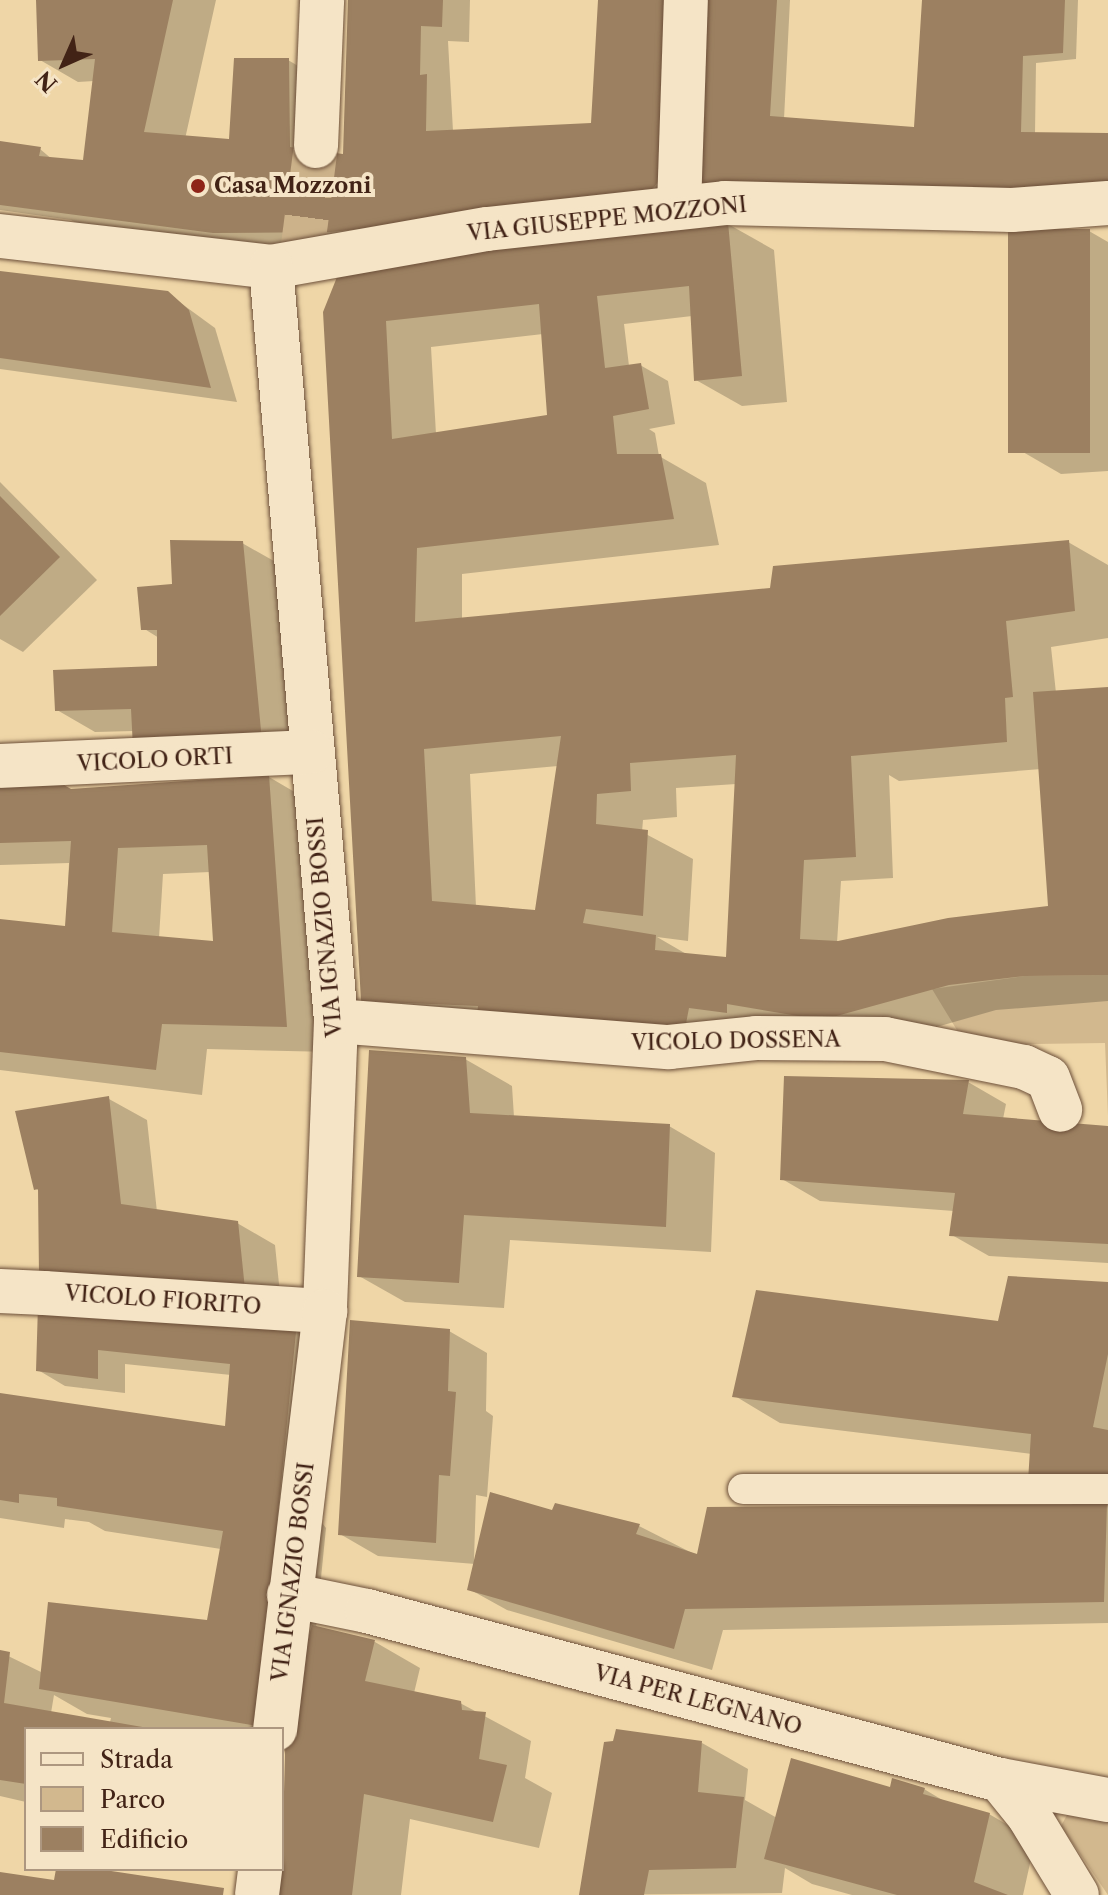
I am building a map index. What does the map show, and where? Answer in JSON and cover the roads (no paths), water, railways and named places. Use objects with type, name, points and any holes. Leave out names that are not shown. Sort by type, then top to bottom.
[{"type":"street","points":[[316,146],[322,0]]},
{"type":"street","points":[[679,207],[686,0]]},
{"type":"street","name":"VIA GIUSEPPE MOZZONI","points":[[0,236],[286,264],[487,229],[725,203],[1012,210],[1108,203]]},
{"type":"street","name":"VIA IGNAZIO BOSSI","points":[[275,1727],[325,1311],[336,1021],[311,752],[286,264]]},
{"type":"street","name":"VICOLO ORTI","points":[[0,766],[311,752]]},
{"type":"street","name":"VICOLO DOSSENA","points":[[336,1021],[669,1047],[756,1038],[885,1039],[1024,1067],[1048,1078],[1060,1110]]},
{"type":"street","name":"VICOLO FIORITO","points":[[0,1291],[325,1311]]},
{"type":"street","name":"VIA PER LEGNANO","points":[[289,1595],[367,1611],[1000,1780],[1108,1800]]},
{"type":"street","points":[[1000,1780],[1029,1816],[1077,1895]]},
{"type":"street","points":[[257,1895],[260,1871]]},
{"type":"lane","points":[[743,1489],[1108,1489]]},
{"type":"tunnel","points":[[301,261],[316,146]]},
{"type":"place","name":"Casa Mozzoni","points":[[198,186]]}]
